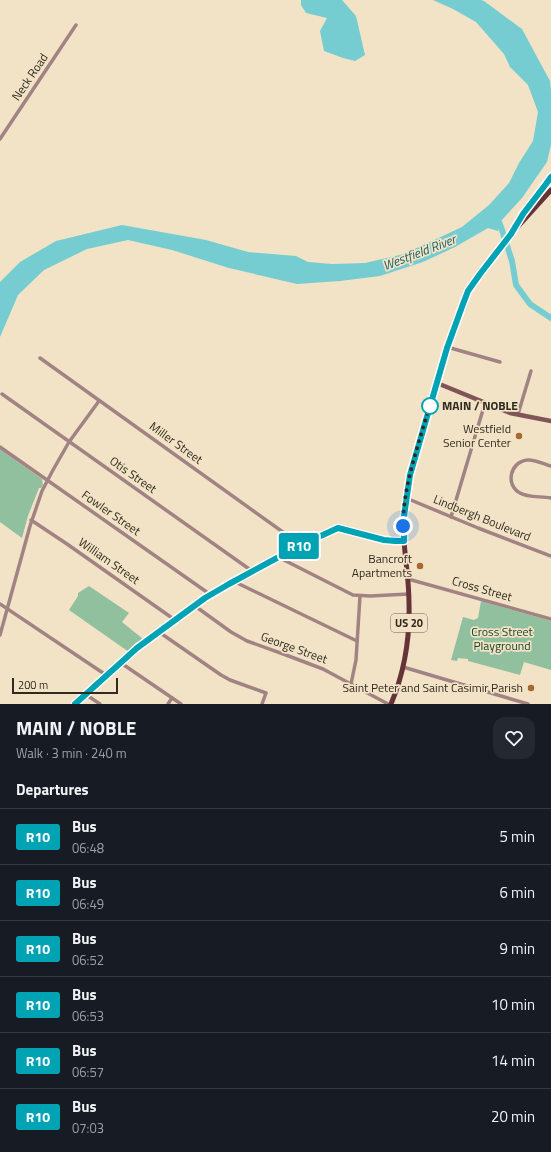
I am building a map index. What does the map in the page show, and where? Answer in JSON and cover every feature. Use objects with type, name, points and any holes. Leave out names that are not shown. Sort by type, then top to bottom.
[{"type":"main road","name":"US 20","points":[[511,234],[523,214],[551,177]]},
{"type":"main road","name":"US 20","points":[[390,704],[403,667],[408,629],[409,594],[404,541],[406,498],[410,475],[447,347],[468,291],[492,257],[551,190]]},
{"type":"main road","points":[[436,383],[510,413],[551,421]]},
{"type":"street","name":"Neck Road","points":[[0,139],[76,25]]},
{"type":"street","points":[[447,347],[500,362]]},
{"type":"street","name":"Miller Street","points":[[40,358],[301,545]]},
{"type":"street","points":[[518,414],[532,371]]},
{"type":"street","name":"Otis Street","points":[[2,394],[252,571]]},
{"type":"street","points":[[0,635],[31,520],[47,481],[69,442],[99,400]]},
{"type":"street","points":[[451,517],[485,402]]},
{"type":"street","name":"Fowler Street","points":[[0,447],[211,594]]},
{"type":"street","points":[[551,466],[532,460],[524,460],[514,467],[511,477],[513,486],[521,493],[551,498]]},
{"type":"street","name":"Lindbergh Boulevard","points":[[406,498],[551,556]]},
{"type":"street","name":"William Street","points":[[31,520],[175,620]]},
{"type":"street","points":[[75,704],[137,648],[211,594],[301,545],[338,528],[384,540],[404,541]]},
{"type":"street","points":[[278,557],[350,594],[360,596],[409,594]]},
{"type":"street","name":"Cross Street","points":[[408,579],[551,619]]},
{"type":"street","points":[[233,582],[357,641]]},
{"type":"street","points":[[351,684],[355,665],[360,596]]},
{"type":"street","points":[[0,604],[106,675]]},
{"type":"street","name":"George Street","points":[[195,606],[247,642],[286,654],[318,667],[390,704]]},
{"type":"street","points":[[159,632],[221,675],[230,680],[266,693],[262,704]]},
{"type":"street","points":[[121,663],[181,704]]},
{"type":"street","points":[[403,667],[528,704]]},
{"type":"street","points":[[85,694],[100,704]]},
{"type":"street","points":[[168,704],[172,698]]},
{"type":"green space","points":[[0,449],[42,479],[43,485],[39,488],[28,516],[22,538],[0,522]]},
{"type":"green space","points":[[89,586],[129,613],[122,622],[143,639],[129,652],[69,610],[78,596],[78,593]]},
{"type":"green space","name":"Cross Street Playground","points":[[481,601],[551,621],[551,670],[524,662],[520,675],[468,661],[468,659],[458,658],[457,661],[451,660],[463,617],[474,620],[478,618]]},
{"type":"water","points":[[301,0],[342,0],[356,16],[365,55],[355,61],[324,51],[320,31],[327,18],[306,13],[301,5]]},
{"type":"water","name":"Westfield River","points":[[433,0],[484,1],[522,29],[550,81],[551,145],[547,162],[522,198],[501,221],[498,231],[488,228],[455,247],[423,262],[380,276],[297,284],[229,268],[172,250],[128,240],[87,249],[44,270],[18,295],[0,337],[0,282],[20,262],[56,241],[122,225],[206,240],[248,252],[296,256],[308,262],[332,264],[365,263],[404,254],[462,227],[489,205],[509,183],[519,163],[533,141],[538,112],[528,85],[510,67],[504,54],[476,22]]},
{"type":"waterway","points":[[497,217],[512,261],[516,285],[530,304],[551,318]]},
{"type":"bus line","name":"R10","points":[[75,704],[137,648],[205,598],[301,545],[338,528],[384,540],[404,541],[403,526],[406,492],[410,475],[447,348],[468,291],[492,257],[511,234],[523,214],[551,177]]},
{"type":"place","name":"MAIN / NOBLE","points":[[430,406]]},
{"type":"place","name":"Westfield Senior Center","points":[[519,436]]},
{"type":"place","name":"Bancroft Apartments","points":[[420,566]]},
{"type":"place","name":"Saint Peter and Saint Casimir Parish","points":[[531,688]]},
{"type":"route","points":[[403,526],[406,492],[430,404],[430,406]]}]
